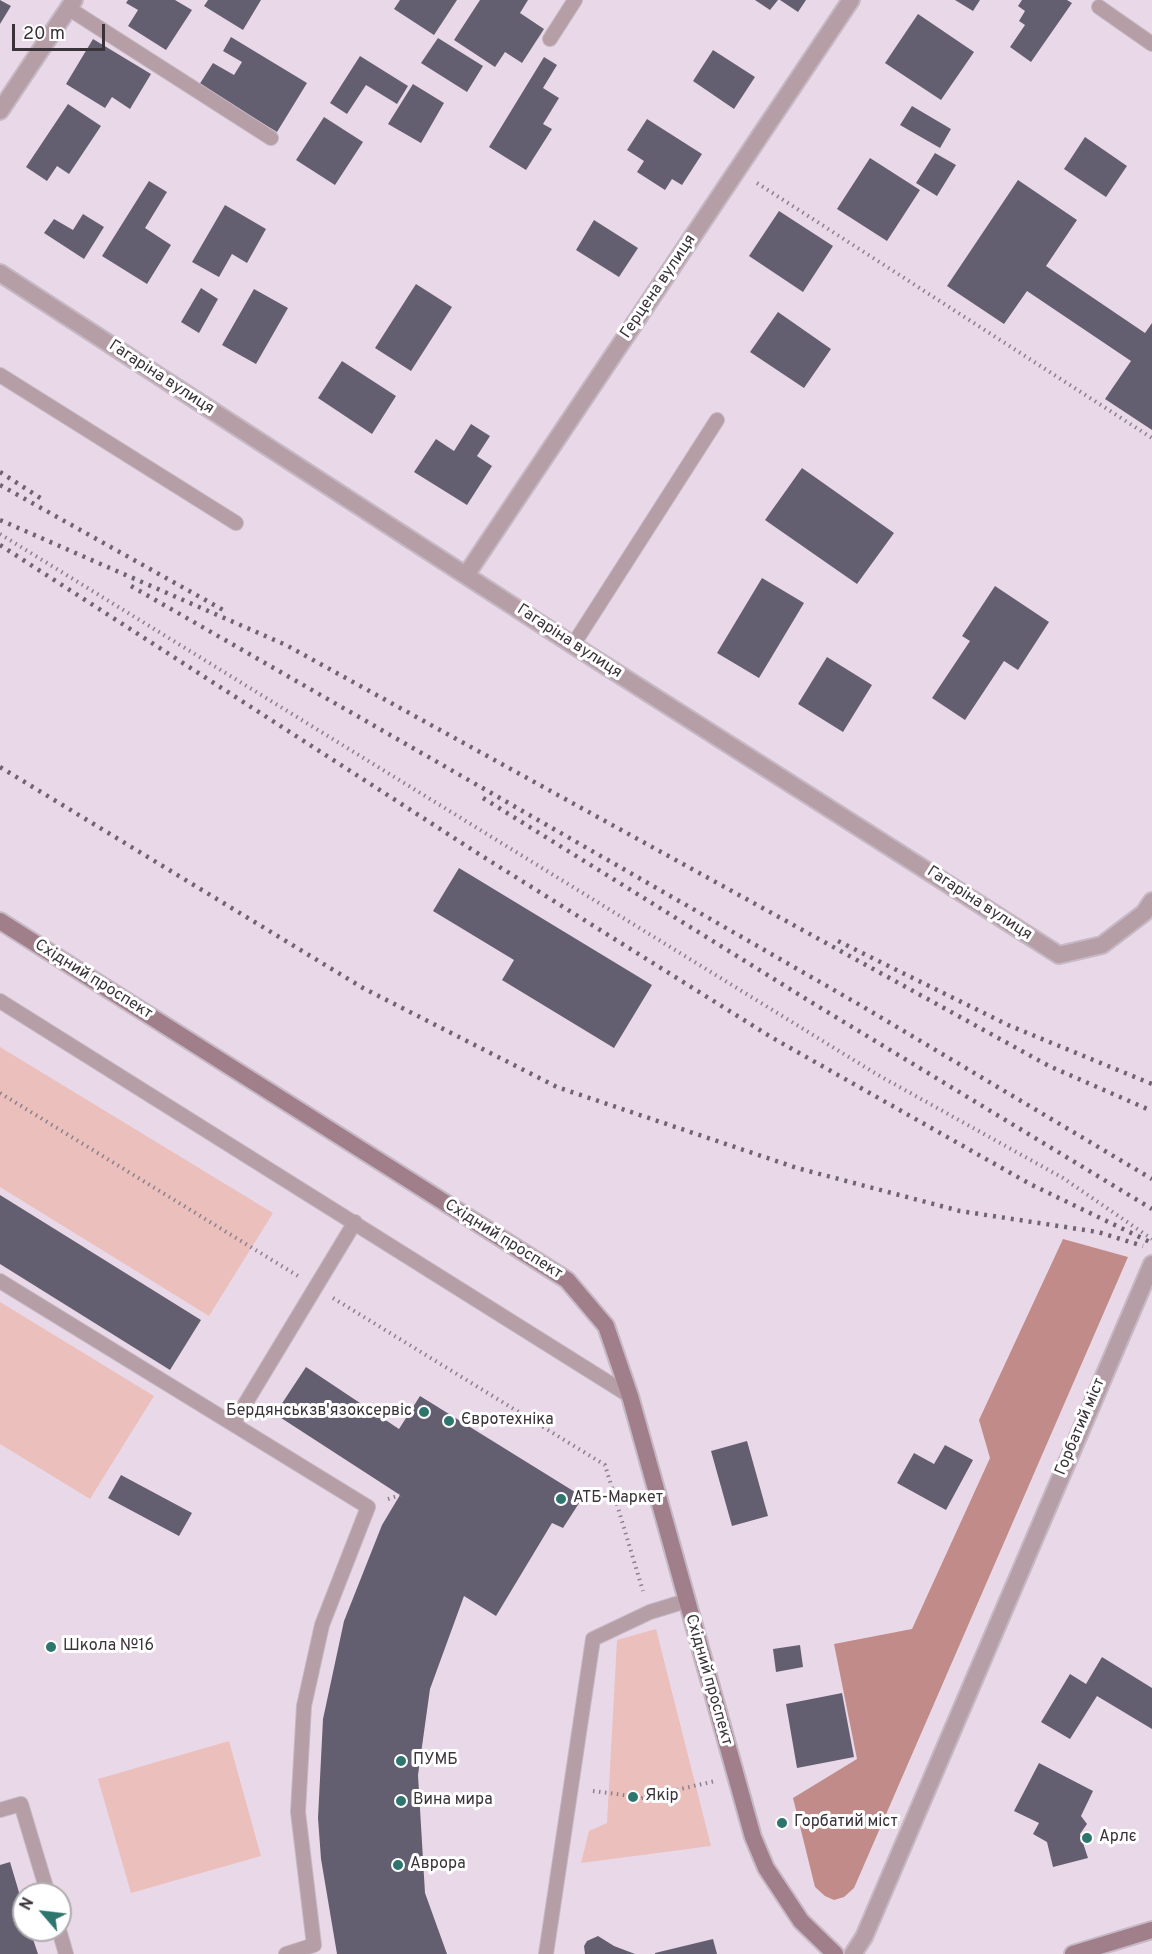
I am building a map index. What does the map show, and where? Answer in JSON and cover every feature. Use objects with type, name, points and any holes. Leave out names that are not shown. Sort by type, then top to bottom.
[{"type":"main road","name":"Східний проспект","points":[[0,921],[567,1280],[606,1326],[630,1396],[753,1837],[766,1869],[801,1921],[835,1954]]},
{"type":"main road","points":[[1073,1954],[1152,1930]]},
{"type":"street","name":"Герцена вулиця","points":[[466,575],[852,0]]},
{"type":"street","points":[[0,111],[71,4]]},
{"type":"street","name":"Гагаріна вулиця","points":[[0,273],[573,645],[1059,955],[1102,945],[1148,907]]},
{"type":"street","name":"Горбатий міст","points":[[853,1954],[864,1937],[1152,1264]]},
{"type":"lane","points":[[550,39],[575,0]]},
{"type":"lane","points":[[71,4],[271,138]]},
{"type":"lane","points":[[1099,7],[1152,44]]},
{"type":"lane","points":[[0,375],[236,523]]},
{"type":"lane","points":[[573,645],[717,420]]},
{"type":"lane","points":[[0,1001],[630,1396]]},
{"type":"lane","points":[[233,1424],[355,1222]]},
{"type":"lane","points":[[0,1281],[368,1507],[322,1625],[304,1706],[298,1812],[314,1945],[286,1954]]},
{"type":"lane","points":[[546,1954],[593,1639],[650,1612],[686,1601]]},
{"type":"lane","points":[[0,1810],[21,1804],[44,1882]]},
{"type":"path","points":[[738,170],[1152,438]]},
{"type":"path","points":[[0,534],[878,1075],[1063,1178],[1152,1239]]},
{"type":"path","points":[[0,1093],[605,1465],[650,1612]]},
{"type":"path","points":[[571,1788],[631,1796],[635,1794],[638,1799],[736,1776]]},
{"type":"shaded area","points":[[0,1047],[273,1213],[209,1316],[0,1187]]},
{"type":"shaded area","points":[[1063,1239],[1128,1257],[854,1888],[844,1897],[834,1900],[815,1887],[793,1798],[857,1759],[834,1644],[912,1629],[990,1458],[979,1420]]},
{"type":"shaded area","points":[[0,1302],[154,1396],[90,1499],[0,1444]]},
{"type":"shaded area","points":[[656,1629],[711,1846],[581,1863],[589,1831],[607,1823],[617,1640]]},
{"type":"shaded area","points":[[229,1741],[261,1856],[131,1893],[98,1779]]},
{"type":"building","points":[[0,0],[11,6],[0,24]]},
{"type":"building","points":[[128,0],[175,0],[192,10],[166,50],[128,26],[138,10],[126,3]]},
{"type":"building","points":[[208,0],[261,0],[243,30],[204,6]]},
{"type":"building","points":[[400,0],[457,0],[434,35],[394,9]]},
{"type":"building","points":[[480,0],[528,0],[520,13],[544,29],[522,63],[505,52],[495,67],[454,40]]},
{"type":"building","points":[[755,0],[778,0],[770,10]]},
{"type":"building","points":[[780,0],[806,0],[798,12]]},
{"type":"building","points":[[955,0],[980,0],[973,11]]},
{"type":"building","points":[[1022,0],[1067,0],[1072,3],[1031,62],[1010,47],[1025,25],[1019,21],[1025,11],[1018,6]]},
{"type":"building","points":[[918,14],[974,52],[941,100],[885,63]]},
{"type":"building","points":[[231,37],[307,83],[277,132],[199,85],[213,63],[234,75],[242,62],[223,51]]},
{"type":"building","points":[[438,38],[483,66],[467,92],[421,63]]},
{"type":"building","points":[[93,39],[151,74],[130,109],[112,97],[105,108],[66,84]]},
{"type":"building","points":[[713,50],[755,77],[734,109],[693,81]]},
{"type":"building","points":[[360,56],[408,86],[397,104],[366,85],[347,114],[330,103]]},
{"type":"building","points":[[544,57],[557,65],[543,88],[559,98],[543,124],[552,129],[526,170],[489,147]]},
{"type":"building","points":[[413,84],[444,103],[421,143],[388,124]]},
{"type":"building","points":[[68,104],[101,126],[69,174],[57,166],[47,181],[26,167]]},
{"type":"building","points":[[912,106],[951,129],[940,148],[900,125]]},
{"type":"building","points":[[324,117],[363,142],[335,185],[296,160]]},
{"type":"building","points":[[647,119],[702,154],[682,185],[672,179],[665,190],[637,172],[644,161],[627,150]]},
{"type":"building","points":[[1085,137],[1127,166],[1106,197],[1064,169]]},
{"type":"building","points":[[935,153],[956,165],[937,196],[916,183]]},
{"type":"building","points":[[870,158],[920,190],[887,241],[837,209]]},
{"type":"building","points":[[1018,180],[1077,220],[1046,266],[1145,333],[1152,323],[1152,430],[1105,399],[1131,361],[1027,291],[1004,324],[947,286]]},
{"type":"building","points":[[149,181],[167,192],[145,228],[171,245],[147,284],[102,256]]},
{"type":"building","points":[[225,205],[266,229],[247,263],[232,254],[219,277],[192,262]]},
{"type":"building","points":[[779,211],[833,246],[803,292],[749,256]]},
{"type":"building","points":[[83,214],[104,227],[84,259],[44,233],[54,219],[73,230]]},
{"type":"building","points":[[594,220],[638,248],[619,277],[576,250]]},
{"type":"building","points":[[416,284],[452,307],[411,371],[375,348]]},
{"type":"building","points":[[201,288],[218,299],[199,333],[181,322]]},
{"type":"building","points":[[254,289],[288,308],[256,364],[222,345]]},
{"type":"building","points":[[778,312],[831,349],[804,388],[750,352]]},
{"type":"building","points":[[342,361],[396,396],[372,434],[318,398]]},
{"type":"building","points":[[471,424],[490,436],[477,456],[492,466],[467,505],[414,472],[436,439],[454,451]]},
{"type":"building","points":[[802,468],[894,533],[857,584],[765,520]]},
{"type":"building","points":[[762,578],[804,603],[759,678],[717,653]]},
{"type":"building","points":[[995,586],[1049,622],[1018,670],[1004,661],[965,720],[932,698],[970,641],[962,636]]},
{"type":"building","points":[[827,657],[872,685],[843,732],[798,704]]},
{"type":"building","points":[[459,868],[652,985],[614,1048],[502,980],[514,960],[433,911]]},
{"type":"building","points":[[0,1195],[201,1320],[170,1370],[0,1264]]},
{"type":"building","points":[[306,1367],[399,1429],[420,1396],[583,1497],[563,1528],[552,1523],[496,1616],[464,1596],[430,1689],[418,1775],[425,1893],[447,1954],[337,1954],[321,1859],[318,1818],[323,1719],[344,1621],[382,1525],[400,1495],[275,1414]]},
{"type":"building","points":[[747,1441],[768,1516],[732,1526],[711,1451]]},
{"type":"building","points":[[945,1445],[973,1460],[946,1510],[897,1483],[914,1453],[934,1464]]},
{"type":"building","points":[[121,1475],[192,1513],[179,1536],[108,1498]]},
{"type":"building","points":[[800,1645],[803,1667],[776,1672],[773,1649]]},
{"type":"building","points":[[1102,1657],[1152,1688],[1152,1729],[1097,1696],[1070,1739],[1041,1722],[1070,1674],[1086,1684]]},
{"type":"building","points":[[842,1693],[854,1757],[797,1768],[786,1704]]},
{"type":"building","points":[[1039,1763],[1093,1791],[1081,1816],[1087,1824],[1080,1834],[1088,1858],[1053,1867],[1047,1842],[1033,1834],[1039,1823],[1014,1811]]},
{"type":"building","points":[[10,1862],[16,1882],[12,1882],[12,1942],[34,1942],[38,1954],[0,1954],[0,1865]]},
{"type":"building","points":[[598,1936],[614,1946],[635,1954],[585,1954],[584,1946],[587,1941]]},
{"type":"building","points":[[713,1939],[717,1954],[655,1954],[655,1953]]},
{"type":"railway","points":[[0,472],[45,501]]},
{"type":"railway","points":[[0,485],[225,611]]},
{"type":"railway","points":[[0,520],[286,645],[1049,1066],[1152,1111]]},
{"type":"railway","points":[[0,545],[482,856],[771,1037],[1030,1184],[1152,1243]]},
{"type":"railway","points":[[131,586],[860,1005],[1152,1179]]},
{"type":"railway","points":[[0,767],[363,988],[557,1087],[797,1168],[960,1211],[1098,1232],[1143,1246]]},
{"type":"railway","points":[[483,798],[806,999],[1152,1209]]},
{"type":"railway","points":[[838,941],[1008,1025],[1152,1084]]},
{"type":"place","name":"Бердянськзв'язоксервіс","points":[[424,1412]]},
{"type":"place","name":"Євротехніка","points":[[449,1421]]},
{"type":"place","name":"АТБ-Маркет","points":[[561,1499]]},
{"type":"place","name":"Школа №16","points":[[51,1647]]},
{"type":"place","name":"ПУМБ","points":[[401,1761]]},
{"type":"place","name":"Якір","points":[[633,1797]]},
{"type":"place","name":"Вина мира","points":[[401,1801]]},
{"type":"place","name":"Горбатий міст","points":[[782,1823]]},
{"type":"place","name":"Арлє","points":[[1087,1838]]},
{"type":"place","name":"Аврора","points":[[398,1865]]}]
